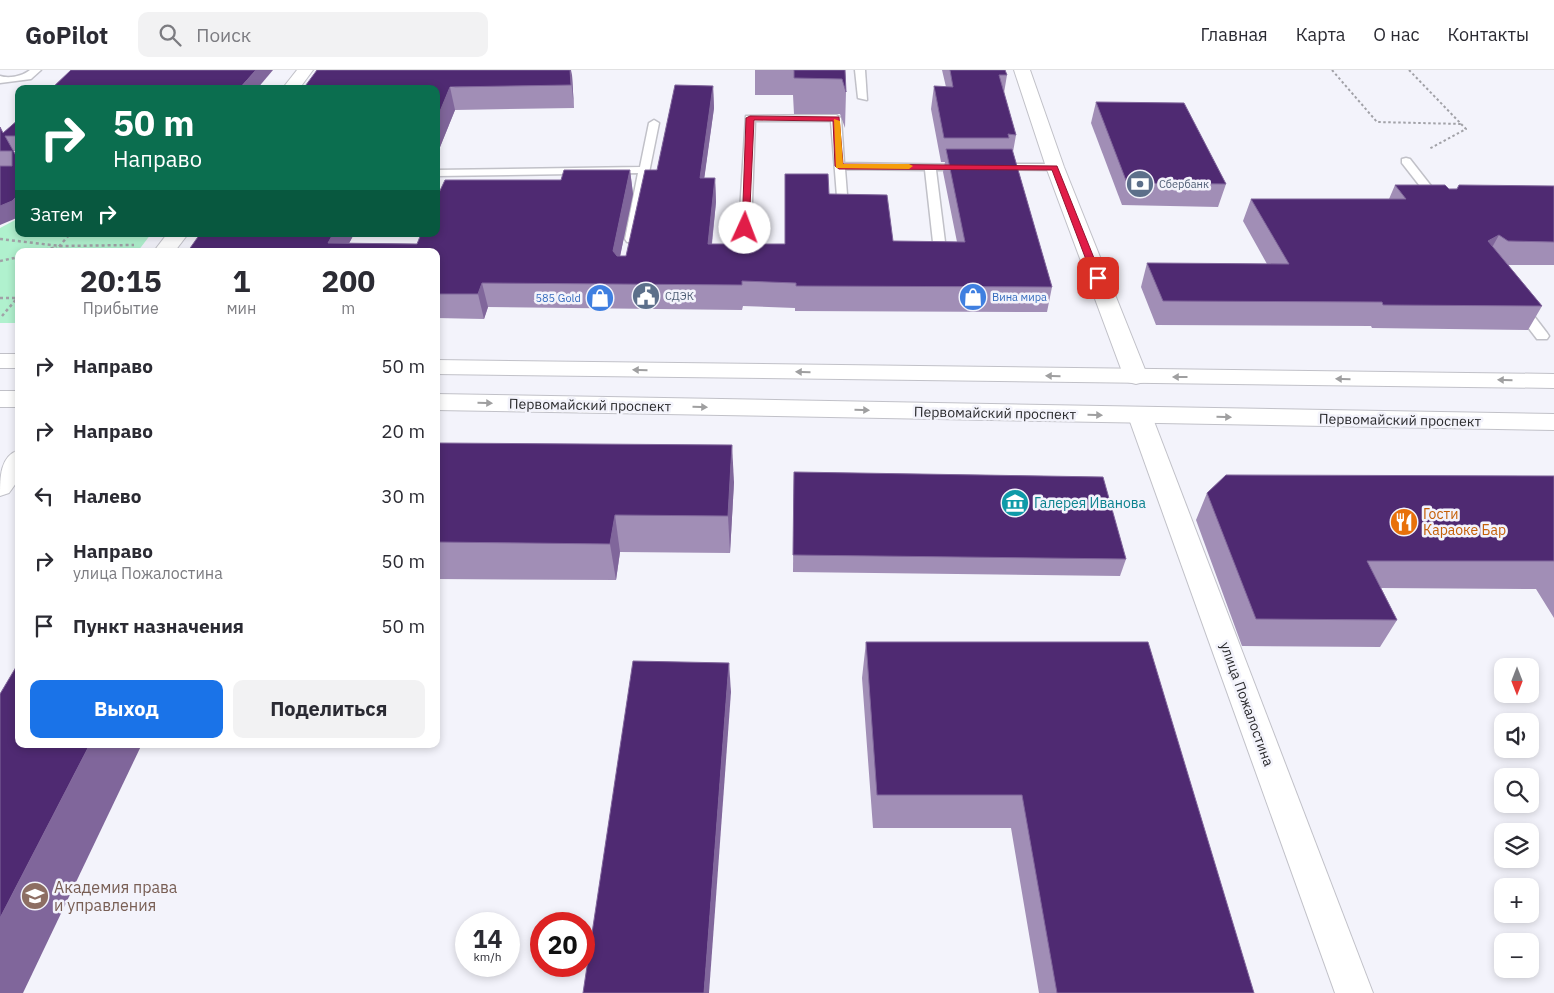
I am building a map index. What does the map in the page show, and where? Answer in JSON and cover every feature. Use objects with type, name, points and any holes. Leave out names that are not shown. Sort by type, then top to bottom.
[{"type":"main road","points":[[293,85],[305,70]]},
{"type":"main road","points":[[1022,70],[1055,167],[1136,377]]},
{"type":"main road","points":[[166,248],[176,237]]},
{"type":"main road","points":[[0,361],[15,361]]},
{"type":"main road","points":[[440,367],[1554,381]]},
{"type":"main road","points":[[0,399],[15,398]]},
{"type":"main road","name":"Первомайский проспект","points":[[440,402],[1554,422]]},
{"type":"main road","name":"улица Пожалостина","points":[[1140,416],[1354,993]]},
{"type":"main road","points":[[0,486],[15,465]]},
{"type":"lane","points":[[0,79],[3,81],[28,77],[36,70]]},
{"type":"lane","points":[[860,70],[863,98]]},
{"type":"lane","points":[[745,228],[750,118],[836,118],[842,207]]},
{"type":"lane","points":[[629,247],[654,123]]},
{"type":"lane","points":[[1406,161],[1442,208]]},
{"type":"lane","points":[[839,166],[1055,167]]},
{"type":"lane","points":[[930,166],[939,242]]},
{"type":"lane","points":[[440,173],[643,170]]},
{"type":"lane","points":[[1508,293],[1542,336]]},
{"type":"path","points":[[1332,70],[1376,122],[1462,124]]},
{"type":"path","points":[[1406,161],[1466,129],[1409,70]]},
{"type":"path","points":[[52,248],[60,246],[68,237]]},
{"type":"path","points":[[0,239],[60,246],[134,245]]},
{"type":"path","points":[[0,261],[15,257]]},
{"type":"path","points":[[0,298],[15,297]]},
{"type":"path","points":[[2,316],[15,301]]},
{"type":"green space","points":[[15,220],[15,237],[149,237],[140,248],[15,248],[15,323],[0,323],[0,228]]},
{"type":"building","points":[[71,70],[256,70],[243,85],[55,85]]},
{"type":"building","points":[[317,70],[570,70],[571,85],[450,87],[440,111],[440,85],[306,85]]},
{"type":"building","points":[[794,70],[845,70],[846,92],[842,79],[794,78]]},
{"type":"building","points":[[950,70],[1005,70],[1007,75],[999,75],[1016,135],[1008,134],[1009,138],[944,138],[934,86],[953,87]]},
{"type":"building","points":[[675,85],[713,86],[700,178],[715,178],[708,244],[785,244],[785,174],[828,174],[829,194],[887,195],[893,241],[965,242],[946,149],[1012,149],[1052,287],[796,286],[796,283],[742,281],[742,285],[482,283],[478,294],[440,294],[440,248],[190,248],[198,237],[331,237],[328,243],[417,244],[420,237],[440,237],[440,191],[445,180],[561,180],[564,170],[630,170],[613,251],[617,256],[626,256],[645,170],[657,170]]},
{"type":"building","points":[[1096,102],[1184,103],[1226,184],[1127,183]]},
{"type":"building","points":[[15,122],[15,136],[5,136],[15,154],[15,198],[0,206],[0,166],[12,166],[12,151],[0,151],[0,127],[3,133]]},
{"type":"building","points":[[1395,185],[1445,185],[1449,189],[1457,189],[1459,185],[1554,186],[1554,242],[1508,241],[1499,235],[1488,241],[1542,306],[1383,305],[1382,302],[1163,301],[1147,263],[1289,264],[1251,199],[1406,199]]},
{"type":"building","points":[[440,443],[732,445],[728,516],[615,515],[610,544],[440,542]]},
{"type":"building","points":[[794,472],[1103,477],[1126,559],[793,555]]},
{"type":"building","points":[[1226,475],[1554,476],[1554,561],[1367,561],[1397,620],[1256,619],[1207,493]]},
{"type":"building","points":[[866,642],[1148,642],[1254,993],[1057,993],[1022,795],[877,795]]},
{"type":"building","points":[[633,661],[729,663],[704,993],[583,993],[585,977],[595,977],[595,913]]},
{"type":"building","points":[[15,669],[15,748],[88,748],[0,918],[0,694]]},
{"type":"slow traffic","points":[[836,121],[839,166],[909,166]]},
{"type":"place","name":"Сбербанк","points":[[1140,184]]},
{"type":"place","name":"СДЭК","points":[[646,296]]},
{"type":"place","name":"Вина мира","points":[[973,297]]},
{"type":"place","name":"585 Gold","points":[[600,298]]},
{"type":"place","name":"Галерея Иванова","points":[[1015,503]]},
{"type":"place","name":"Гости Караоке Бар","points":[[1404,522]]},
{"type":"place","name":"Академия права и управления","points":[[35,896]]},
{"type":"route","points":[[745,228],[750,118],[836,118],[839,166],[1055,167],[1098,278]]}]
